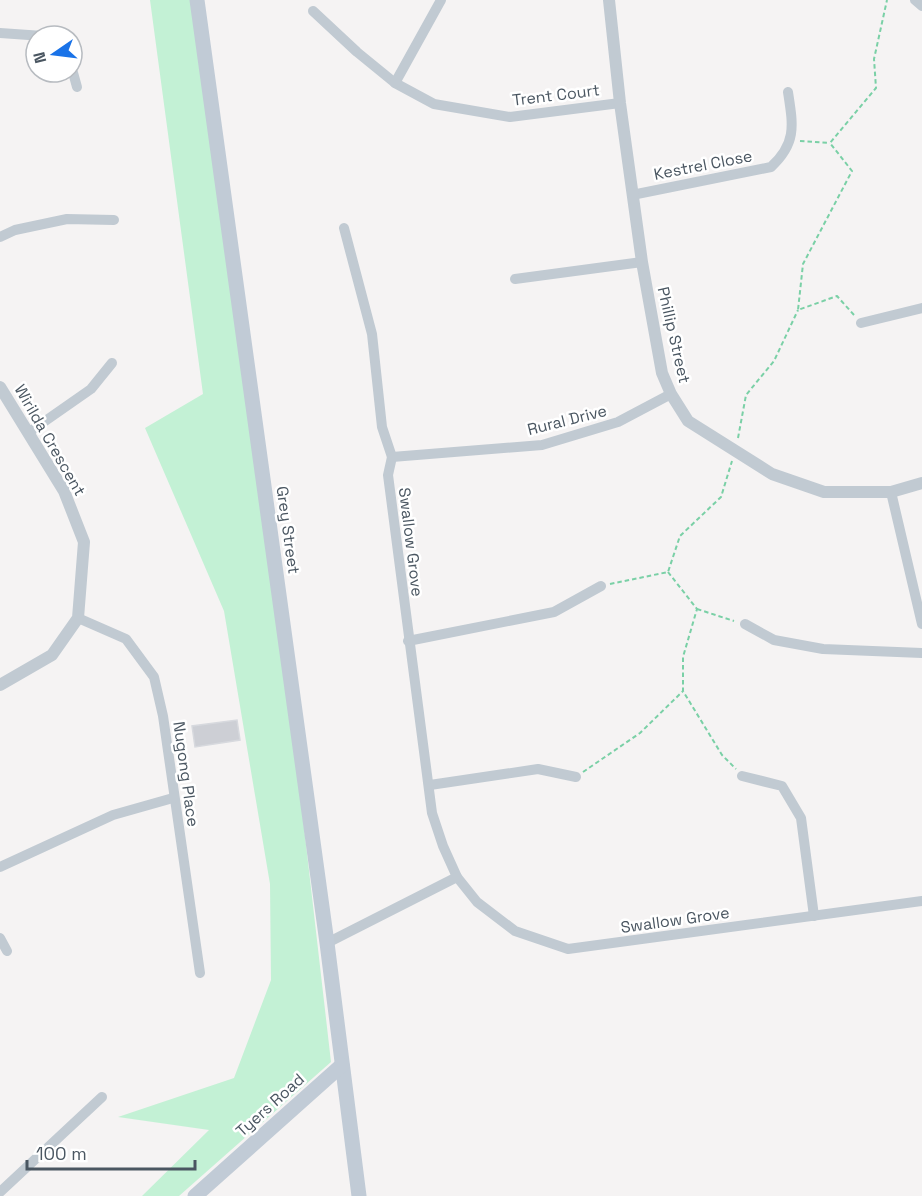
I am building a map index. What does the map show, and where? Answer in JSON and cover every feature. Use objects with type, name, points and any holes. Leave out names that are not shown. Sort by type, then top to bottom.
[{"type":"main road","name":"Grey Street","points":[[197,0],[327,942],[359,1196]]},
{"type":"main road","name":"Tyers Road","points":[[195,1196],[342,1065]]},
{"type":"street","points":[[394,83],[441,0]]},
{"type":"street","name":"Phillip Street","points":[[609,0],[632,195],[662,373],[671,394],[688,421],[771,474],[825,492],[891,492],[922,483]]},
{"type":"street","points":[[915,0],[922,6]]},
{"type":"street","name":"Trent Court","points":[[313,11],[394,83],[435,104],[510,117],[620,103]]},
{"type":"street","points":[[0,33],[24,35]]},
{"type":"street","points":[[788,92],[792,119],[790,140]]},
{"type":"street","name":"Kestrel Close","points":[[632,195],[771,167],[784,155],[790,140]]},
{"type":"street","points":[[0,237],[15,231],[67,219],[114,220]]},
{"type":"street","points":[[344,228],[372,334],[382,427],[392,457]]},
{"type":"street","points":[[516,279],[642,262]]},
{"type":"street","points":[[861,323],[922,309]]},
{"type":"street","points":[[28,433],[91,389],[112,363]]},
{"type":"street","name":"Wirilda Crescent","points":[[0,387],[64,491],[84,543],[78,618]]},
{"type":"street","name":"Rural Drive","points":[[392,457],[542,445],[618,422],[671,394]]},
{"type":"street","name":"Swallow Grove","points":[[392,457],[388,475],[432,813],[442,846],[457,877],[477,902],[515,931],[568,949],[922,901]]},
{"type":"street","points":[[891,492],[922,624]]},
{"type":"street","points":[[408,641],[554,612],[601,586]]},
{"type":"street","points":[[0,685],[52,655],[78,618]]},
{"type":"street","name":"Nugong Place","points":[[78,618],[126,639],[153,677],[163,716],[200,973]]},
{"type":"street","points":[[745,624],[774,640],[823,649],[922,653]]},
{"type":"street","points":[[430,785],[538,769],[576,777]]},
{"type":"street","points":[[742,776],[782,786],[801,818],[814,916]]},
{"type":"street","points":[[0,867],[113,815],[173,798]]},
{"type":"street","points":[[327,942],[457,877]]},
{"type":"street","points":[[0,938],[7,951]]},
{"type":"street","points":[[0,1192],[102,1097]]},
{"type":"path","points":[[830,143],[876,88],[874,59],[887,0]]},
{"type":"path","points":[[668,572],[680,536],[721,497],[735,451],[747,395],[774,361],[798,310],[803,264],[852,171],[830,143],[790,140]]},
{"type":"path","points":[[798,310],[837,296],[861,323]]},
{"type":"path","points":[[601,586],[668,572]]},
{"type":"path","points":[[668,572],[697,609],[745,624]]},
{"type":"path","points":[[697,609],[683,657],[683,691],[722,755],[742,776]]},
{"type":"path","points":[[576,777],[639,733],[683,691]]},
{"type":"green space","points":[[150,0],[192,0],[298,775],[331,1062],[179,1196],[142,1196],[209,1130],[118,1117],[234,1078],[271,980],[270,884],[224,611],[145,428],[203,394]]},
{"type":"building","points":[[237,720],[240,740],[195,747],[192,726]]}]
